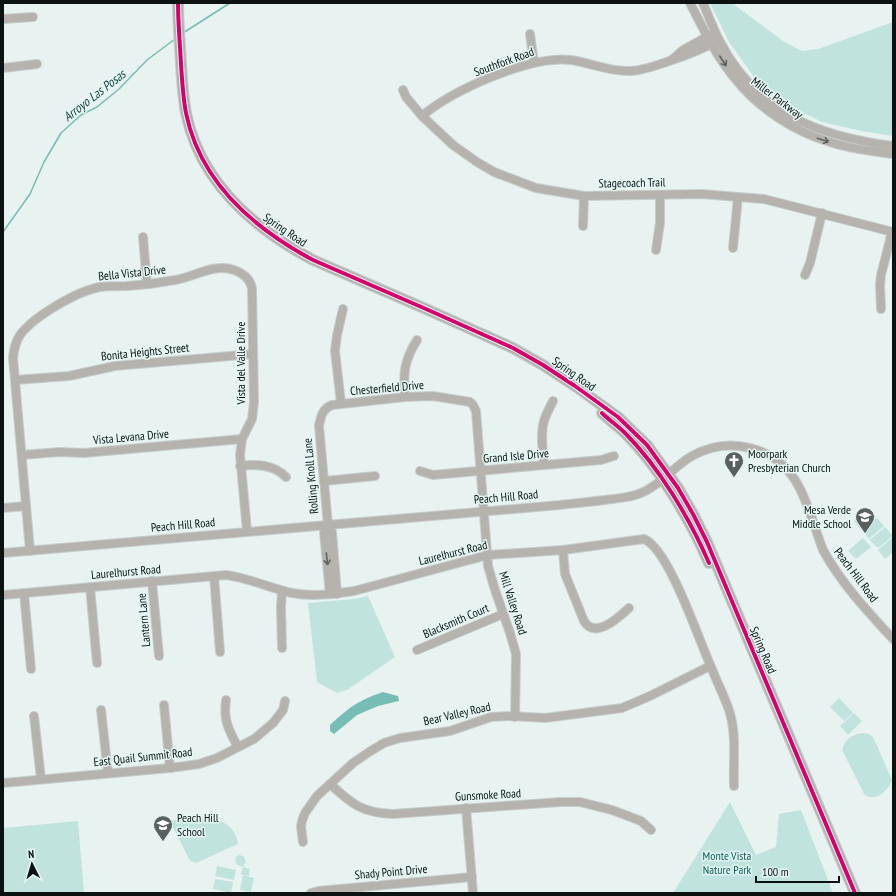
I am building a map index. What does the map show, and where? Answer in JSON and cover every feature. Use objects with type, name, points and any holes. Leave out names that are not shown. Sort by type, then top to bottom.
[{"type":"main road","name":"Spring Road","points":[[170,3],[176,27]]},
{"type":"main road","name":"Spring Road","points":[[178,3],[176,27],[182,115],[187,136],[196,156],[215,188],[232,208],[253,228],[286,251],[319,267],[442,320],[533,363],[572,389],[625,433],[665,477],[693,514],[707,542],[855,893]]},
{"type":"main road","name":"Spring Road","points":[[665,477],[706,556],[848,893]]},
{"type":"street","name":"Miller Parkway","points":[[690,3],[736,80],[746,91],[783,121],[800,130],[831,142],[893,154]]},
{"type":"street","name":"Miller Parkway","points":[[703,3],[715,32],[713,40]]},
{"type":"street","points":[[3,19],[33,17]]},
{"type":"street","points":[[530,34],[534,63]]},
{"type":"street","name":"Miller Parkway","points":[[713,40],[764,98],[783,112],[816,129],[835,135],[848,139],[893,146]]},
{"type":"street","name":"Southfork Road","points":[[422,116],[456,93],[496,76],[534,63],[554,60],[570,60],[610,69],[630,71],[652,68],[671,60],[678,53],[713,40]]},
{"type":"street","points":[[3,68],[37,64]]},
{"type":"street","name":"Stagecoach Trail","points":[[403,90],[406,97],[422,116],[453,145],[494,172],[536,188],[584,196],[701,194],[752,197],[776,201],[893,232]]},
{"type":"street","points":[[656,250],[660,223],[660,195]]},
{"type":"street","points":[[583,226],[584,196]]},
{"type":"street","points":[[733,248],[738,197]]},
{"type":"street","points":[[805,275],[810,263],[822,213]]},
{"type":"street","points":[[881,309],[881,274],[893,232]]},
{"type":"street","points":[[143,238],[148,284]]},
{"type":"street","name":"Bella Vista Drive","points":[[30,551],[13,358],[14,346],[21,334],[36,320],[51,310],[88,290],[101,287],[148,284],[176,280],[213,269]]},
{"type":"street","name":"Vista del Valle Drive","points":[[213,269],[234,270],[245,276],[251,284],[253,292],[254,402],[252,418],[242,439],[240,455],[247,531]]},
{"type":"street","points":[[341,403],[335,351],[343,309]]},
{"type":"street","points":[[406,397],[404,367],[408,355],[417,340]]},
{"type":"street","name":"Bonita Heights Street","points":[[15,380],[69,376],[115,366],[253,354]]},
{"type":"street","name":"Chesterfield Drive","points":[[319,426],[320,416],[324,410],[330,405],[341,403],[433,396],[470,402]]},
{"type":"street","points":[[544,465],[542,427],[552,401]]},
{"type":"street","name":"Mill Valley Road","points":[[470,402],[476,411],[490,573],[516,654],[515,717]]},
{"type":"street","name":"Rolling Knoll Lane","points":[[319,426],[328,525],[324,533],[334,594]]},
{"type":"street","name":"Vista Levana Drive","points":[[22,455],[60,452],[84,453],[242,439]]},
{"type":"street","name":"Peach Hill Road","points":[[3,553],[560,505],[632,496],[648,490],[695,454],[718,447],[745,446],[762,451],[787,470],[798,485],[823,550],[832,566],[865,608],[893,639]]},
{"type":"street","name":"Grand Isle Drive","points":[[420,471],[433,475],[602,460],[614,456]]},
{"type":"street","points":[[240,466],[250,465],[269,467],[276,469],[286,477]]},
{"type":"street","points":[[324,481],[375,476]]},
{"type":"street","points":[[3,508],[26,506]]},
{"type":"street","name":"Laurelhurst Road","points":[[3,594],[226,575],[238,577],[282,591],[304,595],[334,594],[354,591],[488,556],[563,550],[639,539],[647,540],[662,557],[680,592],[732,719],[735,750],[734,786]]},
{"type":"street","points":[[563,550],[565,574],[584,621],[588,627],[602,627],[613,621],[630,608]]},
{"type":"street","points":[[214,576],[220,652]]},
{"type":"street","name":"Lantern Lane","points":[[152,581],[159,656]]},
{"type":"street","points":[[90,587],[96,663]]},
{"type":"street","points":[[282,591],[282,648]]},
{"type":"street","points":[[24,593],[32,669]]},
{"type":"street","name":"Blacksmith Court","points":[[417,650],[504,614]]},
{"type":"street","name":"Bear Valley Road","points":[[304,842],[302,827],[305,813],[317,796],[353,763],[369,752],[392,740],[450,731],[485,718],[545,718],[622,708],[650,696],[710,666]]},
{"type":"street","points":[[226,700],[225,709],[227,726],[238,747]]},
{"type":"street","name":"East Quail Summit Road","points":[[3,783],[190,766],[205,762],[254,739],[273,723],[283,710],[285,700]]},
{"type":"street","points":[[164,705],[170,768]]},
{"type":"street","points":[[102,710],[108,773]]},
{"type":"street","points":[[34,716],[41,779]]},
{"type":"street","name":"Gunsmoke Road","points":[[330,784],[349,802],[372,812],[393,814],[466,808],[580,802],[624,814],[641,822],[651,830]]},
{"type":"street","points":[[466,808],[473,893]]},
{"type":"street","name":"Shady Point Drive","points":[[311,893],[326,890],[472,877]]},
{"type":"green space","points":[[710,3],[732,3],[783,41],[802,51],[818,49],[893,22],[893,136],[861,131],[822,122],[792,107],[757,81],[729,42]]},
{"type":"green space","points":[[869,508],[876,517],[861,530],[854,521]]},
{"type":"green space","points":[[877,518],[884,526],[869,539],[862,530]]},
{"type":"green space","points":[[885,527],[893,536],[878,548],[870,540]]},
{"type":"green space","points":[[893,537],[893,552],[885,559],[878,550]]},
{"type":"green space","points":[[863,538],[871,547],[856,559],[848,551]]},
{"type":"green space","points":[[368,596],[395,657],[347,690],[337,693],[317,682],[308,603],[353,599]]},
{"type":"green space","points":[[839,698],[853,713],[844,721],[830,707]]},
{"type":"green space","points":[[854,713],[862,721],[848,735],[840,726]]},
{"type":"green space","points":[[864,733],[873,737],[892,780],[884,792],[872,797],[864,794],[842,750],[847,740]]},
{"type":"green space","name":"Monte Vista Nature Park","points":[[730,802],[756,855],[776,847],[779,814],[801,810],[833,893],[673,893]]},
{"type":"green space","points":[[191,817],[215,819],[226,824],[234,832],[238,844],[196,863],[190,861],[170,821]]},
{"type":"green space","points":[[78,821],[84,893],[3,893],[3,828]]},
{"type":"green space","points":[[240,855],[244,857],[246,862],[243,867],[237,865],[235,859]]},
{"type":"green space","points":[[217,866],[236,870],[234,880],[215,876]]},
{"type":"green space","points":[[243,867],[250,869],[249,876],[241,874]]},
{"type":"green space","points":[[243,875],[254,878],[251,892],[240,890]]},
{"type":"green space","points":[[215,879],[233,882],[231,893],[213,889]]},
{"type":"water","points":[[383,692],[398,696],[399,701],[378,706],[357,715],[334,734],[330,731],[330,725],[349,709],[367,698]]},
{"type":"waterway","name":"Arroyo Las Posas","points":[[183,33],[230,3]]},
{"type":"waterway","name":"Arroyo Las Posas","points":[[3,232],[30,194],[44,162],[61,133],[81,115],[97,107],[119,89],[147,60],[175,39]]},
{"type":"cycle path","points":[[178,3],[183,95],[193,138],[203,161],[217,181],[232,200],[250,218],[270,233],[313,260],[513,348],[543,365],[618,417],[647,445],[678,488],[707,542],[855,893]]},
{"type":"cycle path","points":[[602,413],[622,430],[638,447],[662,477],[693,529],[709,563]]},
{"type":"place","name":"Moorpark Presbyterian Church","points":[[734,478]]},
{"type":"place","name":"Mesa Verde Middle School","points":[[865,534]]},
{"type":"place","name":"Peach Hill School","points":[[163,842]]}]
